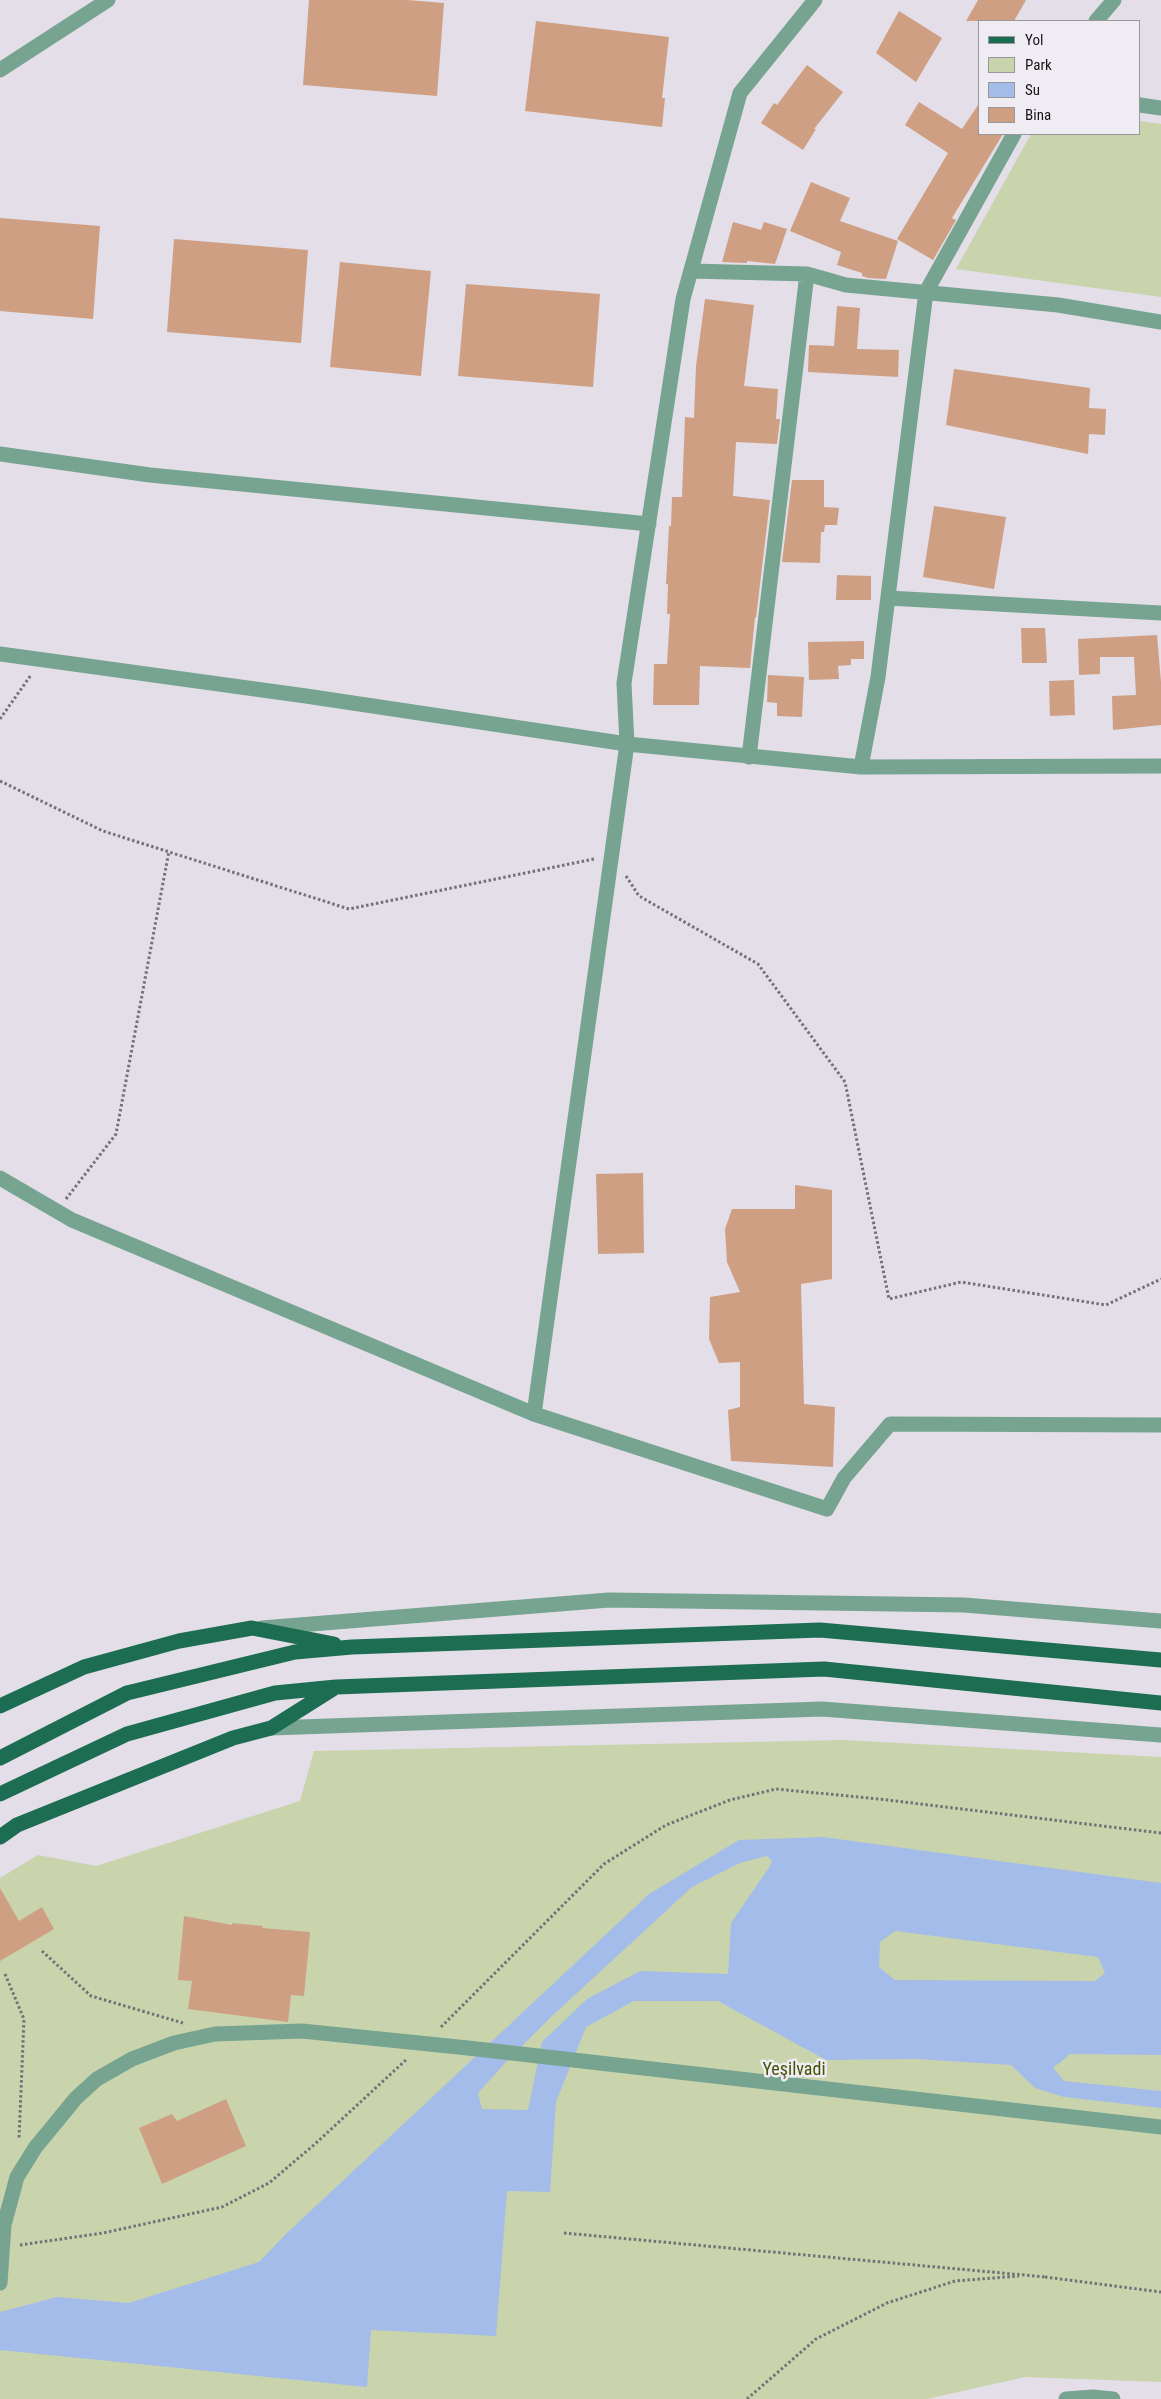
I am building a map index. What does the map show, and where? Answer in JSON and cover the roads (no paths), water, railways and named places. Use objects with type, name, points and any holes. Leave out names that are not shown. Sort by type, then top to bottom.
[{"type":"main road","points":[[0,1706],[84,1667],[178,1641],[252,1628],[352,1647]]},
{"type":"main road","points":[[0,1758],[127,1693],[295,1652],[352,1647],[820,1630],[1161,1660]]},
{"type":"main road","points":[[0,1794],[127,1734],[275,1693],[336,1688],[824,1669],[1161,1704]]},
{"type":"main road","points":[[0,1837],[17,1825],[224,1742],[271,1728],[336,1688]]},
{"type":"street","points":[[0,70],[108,0]]},
{"type":"street","points":[[534,1414],[627,744],[624,683],[683,299],[740,93],[815,0]]},
{"type":"street","points":[[1097,20],[1114,0]]},
{"type":"street","points":[[1141,105],[1161,108]]},
{"type":"street","points":[[861,767],[878,677],[926,292],[1013,135]]},
{"type":"street","points":[[691,271],[807,274],[846,285],[1058,305],[1161,322]]},
{"type":"street","points":[[749,757],[807,274]]},
{"type":"street","points":[[0,454],[150,475],[649,524]]},
{"type":"street","points":[[888,598],[1161,612]]},
{"type":"street","points":[[0,654],[306,696],[627,744],[749,757],[861,767],[1161,766]]},
{"type":"street","points":[[0,1178],[81,1223],[534,1414],[827,1509],[844,1478],[890,1424],[1161,1425]]},
{"type":"street","points":[[252,1628],[609,1600],[964,1605],[1161,1622]]},
{"type":"street","points":[[271,1728],[822,1709],[1161,1735]]},
{"type":"street","points":[[0,2283],[4,2225],[17,2177],[35,2148],[76,2098],[97,2079],[132,2059],[174,2043],[215,2034],[302,2031],[595,2062],[1161,2127]]},
{"type":"street","points":[[1066,2399],[1093,2397],[1113,2399]]},
{"type":"water","points":[[823,1837],[1161,1883],[1161,2055],[1070,2054],[1053,2068],[1064,2081],[1161,2091],[1161,2108],[1064,2097],[1035,2088],[1011,2065],[916,2059],[826,2060],[718,2001],[634,2001],[586,2027],[556,2102],[550,2192],[507,2191],[496,2336],[371,2330],[367,2387],[0,2350],[0,2312],[57,2297],[129,2303],[259,2262],[286,2234],[649,1894],[739,1840]],"holes":[[[767,1856],[772,1861],[770,1866],[731,1923],[728,1974],[640,1971],[587,1999],[542,2042],[528,2110],[482,2109],[478,2093],[505,2063],[552,2016],[692,1887],[740,1863]],[[895,1931],[1098,1957],[1105,1973],[1095,1981],[895,1980],[879,1967],[880,1942]]]},
{"type":"park label","name":"Yeşilvadi","points":[[794,2070]]}]
